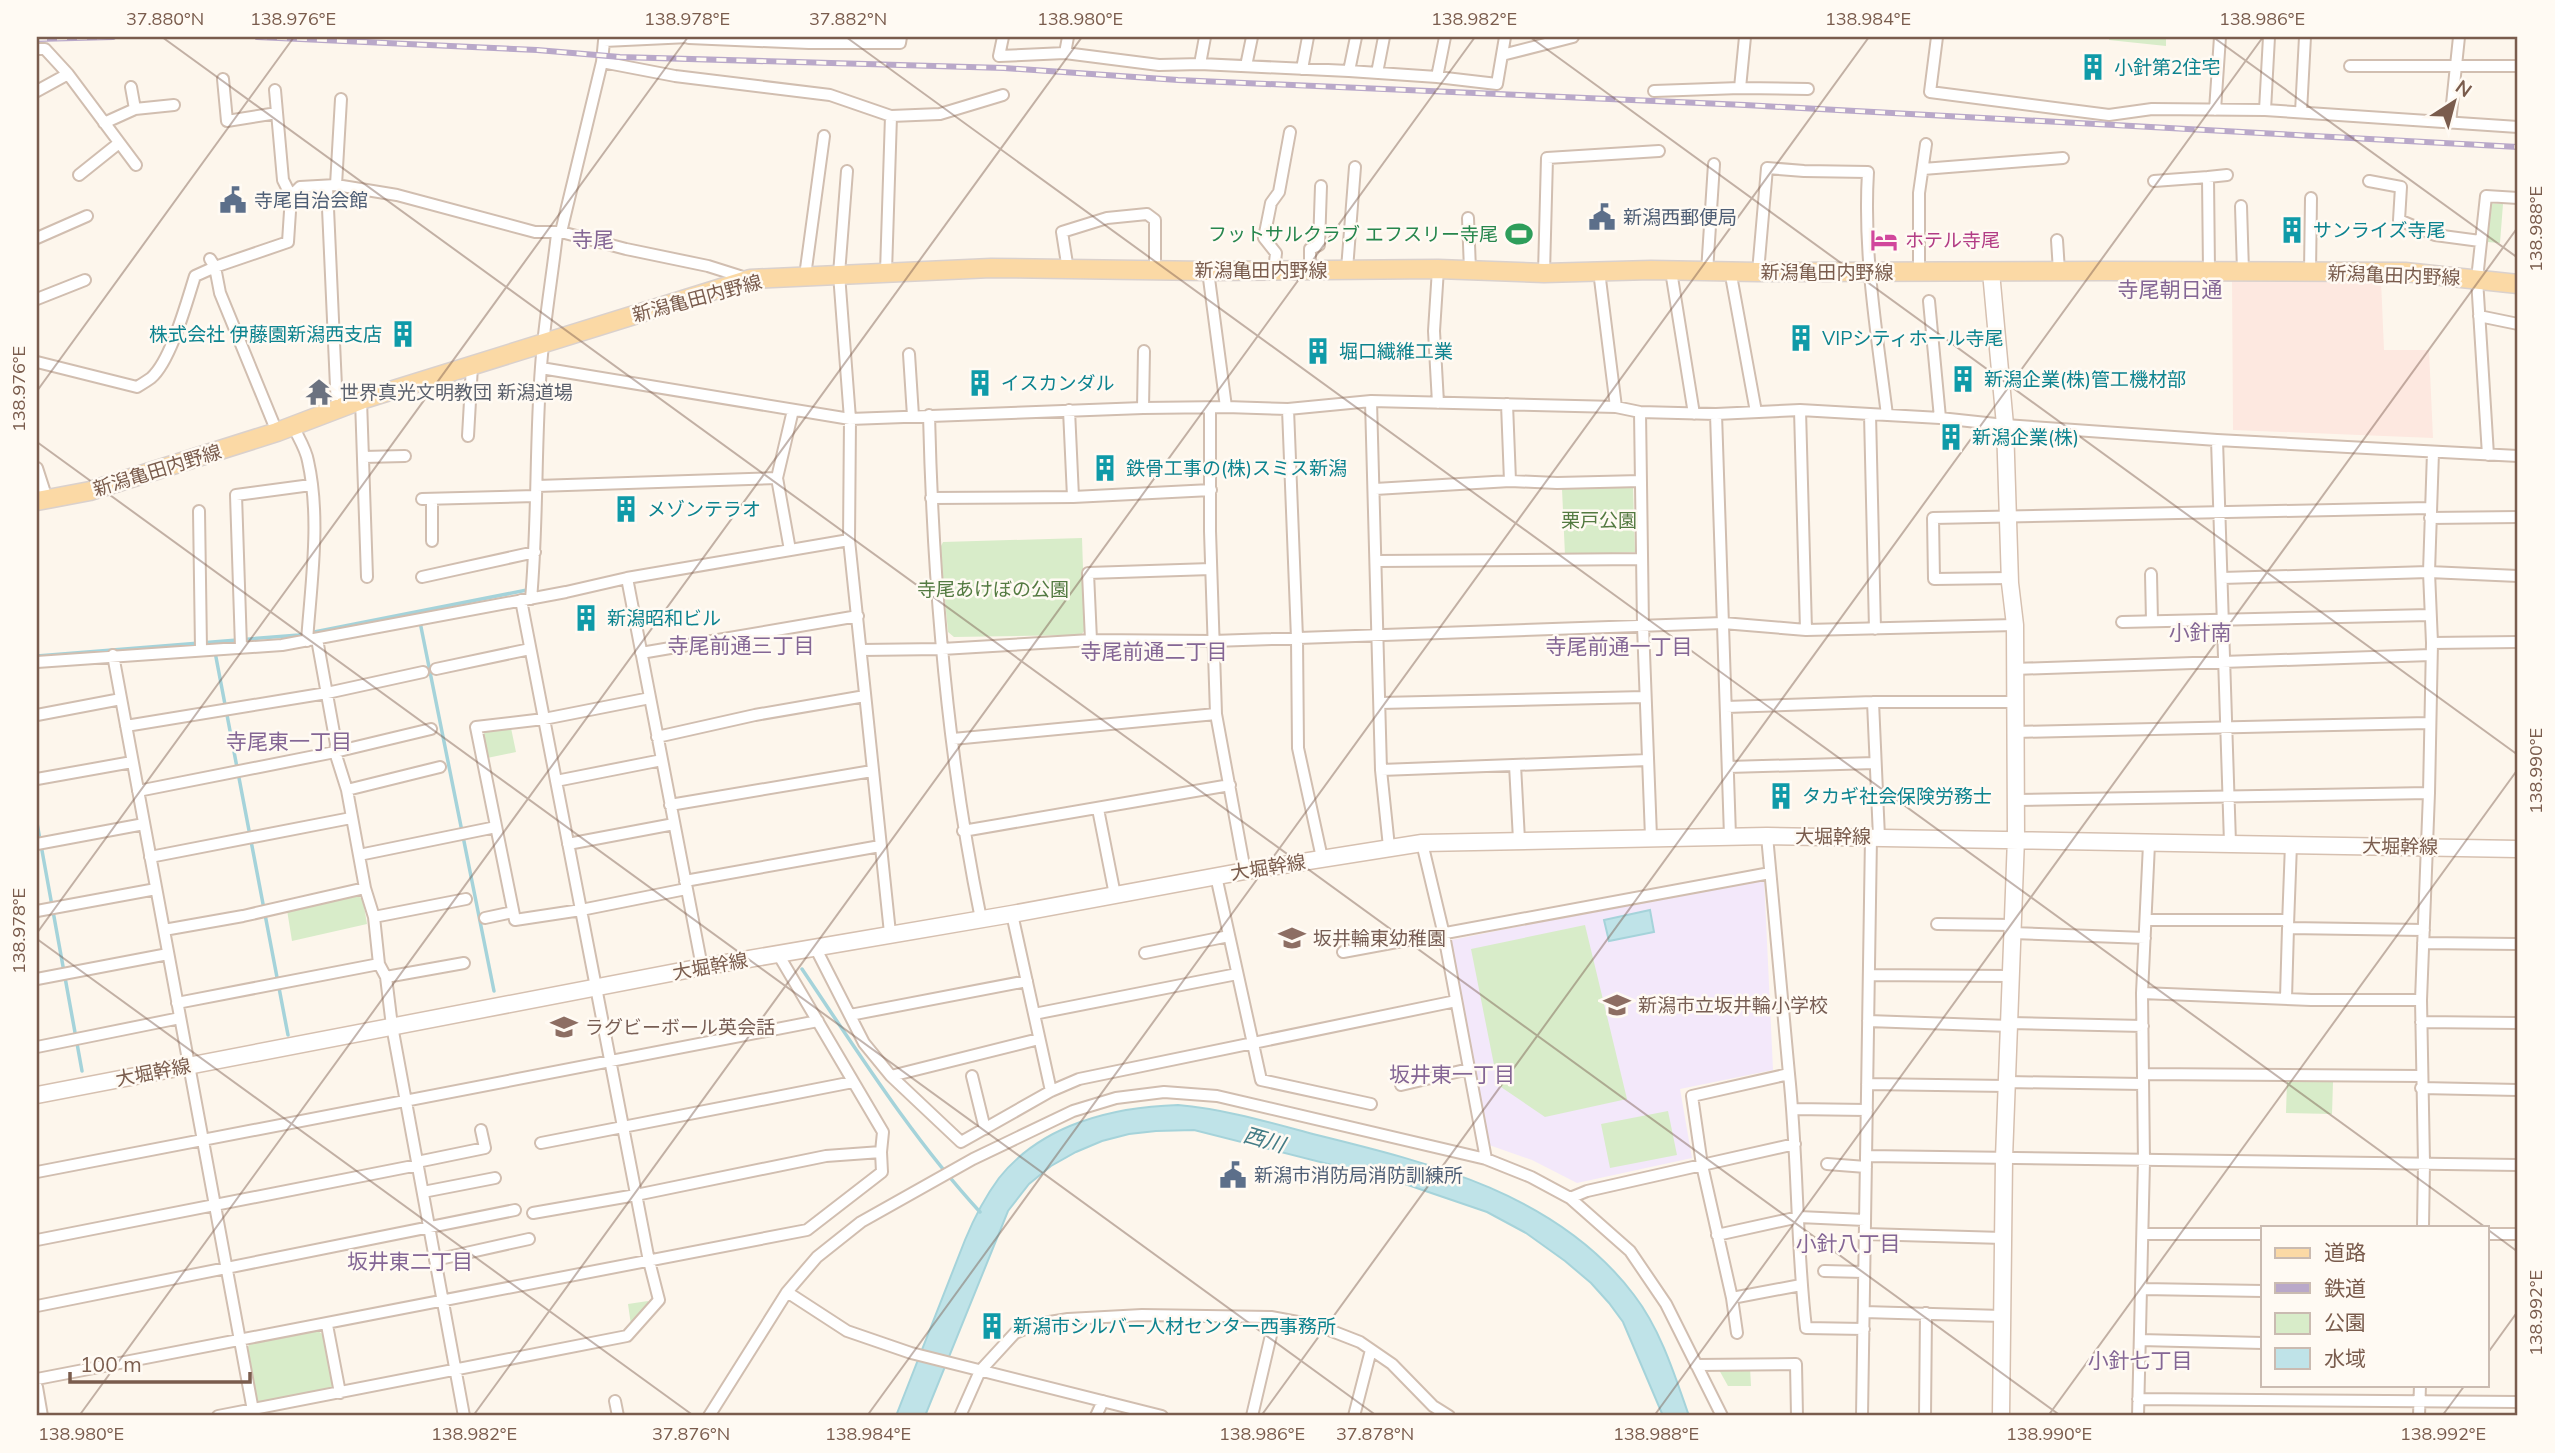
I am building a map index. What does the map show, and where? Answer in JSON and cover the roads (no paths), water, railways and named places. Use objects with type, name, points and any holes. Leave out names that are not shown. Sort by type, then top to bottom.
[{"type":"main road","name":"新潟亀田内野線","points":[[42,500],[90,491],[285,429],[361,400],[750,279],[991,268],[1208,271],[1438,269],[1544,273],[1731,270],[2243,271],[2405,272],[2518,284]]},
{"type":"street","points":[[218,1416],[253,1413],[627,1336],[659,1300],[649,1261],[530,649],[526,600],[535,552],[541,368],[559,233],[602,62],[603,39],[689,37],[900,43],[901,37]]},
{"type":"street","points":[[1003,37],[999,56],[1065,53],[1159,65],[1200,64],[1349,71],[1497,84],[1505,37]]},
{"type":"street","points":[[1065,53],[1068,37]]},
{"type":"street","points":[[1200,64],[1205,37]]},
{"type":"street","points":[[1246,66],[1252,37]]},
{"type":"street","points":[[1302,69],[1308,37]]},
{"type":"street","points":[[1349,71],[1356,37]]},
{"type":"street","points":[[1377,73],[1384,37]]},
{"type":"street","points":[[1437,77],[1445,37]]},
{"type":"street","points":[[1502,55],[1560,38],[1573,37]]},
{"type":"street","points":[[1740,88],[1745,37]]},
{"type":"street","points":[[1937,37],[1930,92],[2109,115],[2152,109],[2264,110],[2518,127]]},
{"type":"street","points":[[2215,110],[2220,37]]},
{"type":"street","points":[[2264,110],[2269,37]]},
{"type":"street","points":[[2301,112],[2305,37]]},
{"type":"street","points":[[2450,123],[2459,37]]},
{"type":"street","points":[[37,49],[45,49],[68,74],[136,165]]},
{"type":"street","points":[[602,62],[675,76],[830,95],[891,116],[940,114],[1003,95]]},
{"type":"street","points":[[2350,66],[2518,66]]},
{"type":"street","points":[[37,91],[68,74]]},
{"type":"street","points":[[223,79],[227,121],[277,113]]},
{"type":"street","points":[[131,87],[135,109]]},
{"type":"street","points":[[1654,91],[1808,89]]},
{"type":"street","points":[[37,364],[137,387],[153,376],[166,354],[195,276],[213,263],[288,242],[291,196],[283,180],[275,90]]},
{"type":"street","points":[[337,409],[332,185],[341,99]]},
{"type":"street","points":[[104,123],[135,109],[174,105]]},
{"type":"street","points":[[886,272],[891,116]]},
{"type":"street","points":[[1274,271],[1276,253],[1264,238],[1271,203],[1279,192],[1290,132]]},
{"type":"street","points":[[805,276],[824,135]]},
{"type":"street","points":[[79,174],[119,144]]},
{"type":"street","points":[[1919,272],[1919,193],[1926,144]]},
{"type":"street","points":[[1544,273],[1547,158],[1659,151]]},
{"type":"street","points":[[1923,169],[2063,158]]},
{"type":"street","points":[[1707,272],[1714,164]]},
{"type":"street","points":[[1347,269],[1354,167]]},
{"type":"street","points":[[1758,272],[1767,168],[1868,172],[1866,206],[1870,272],[1887,415]]},
{"type":"street","points":[[847,171],[839,274],[850,419],[849,540],[890,933]]},
{"type":"street","points":[[2154,181],[2227,175]]},
{"type":"street","points":[[2208,177],[2209,271]]},
{"type":"street","points":[[2370,181],[2401,182],[2399,220],[2435,235],[2480,241]]},
{"type":"street","points":[[291,196],[300,187],[332,185],[397,195],[535,232],[559,233],[708,266],[750,279]]},
{"type":"street","points":[[1310,270],[1310,249],[1319,245],[1321,186]]},
{"type":"street","points":[[2488,455],[2477,279],[2480,241],[2486,196],[2518,198]]},
{"type":"street","points":[[2309,272],[2311,198]]},
{"type":"street","points":[[2241,205],[2243,271]]},
{"type":"street","points":[[1068,270],[1062,232],[1107,218],[1147,214],[1155,220],[1155,270]]},
{"type":"street","points":[[37,238],[87,216]]},
{"type":"street","points":[[1468,218],[1470,270]]},
{"type":"street","points":[[2057,240],[2059,271]]},
{"type":"street","points":[[213,263],[220,293],[285,429],[308,459],[314,529],[312,640],[327,693],[335,752],[374,917],[379,964],[386,977],[392,1026],[464,1416]]},
{"type":"street","points":[[1438,269],[1434,331],[1438,403]]},
{"type":"street","points":[[1731,270],[1756,412]]},
{"type":"street","points":[[1208,271],[1226,407]]},
{"type":"street","points":[[1599,271],[1616,407]]},
{"type":"street","points":[[1671,271],[1694,414]]},
{"type":"street","points":[[1991,272],[2005,425],[2010,579],[2015,625],[2016,838],[2004,1158],[2001,1416]]},
{"type":"street","points":[[37,299],[85,280]]},
{"type":"street","points":[[1929,302],[1940,418]]},
{"type":"street","points":[[2479,316],[2518,324]]},
{"type":"street","points":[[1143,408],[1144,351]]},
{"type":"street","points":[[909,354],[913,416]]},
{"type":"street","points":[[468,436],[472,366]]},
{"type":"street","points":[[541,368],[850,419],[1143,408],[1288,409],[1371,401],[1616,407],[1640,412],[1694,414],[1800,410],[2217,440],[2518,456]]},
{"type":"street","points":[[361,400],[367,578]]},
{"type":"street","points":[[1371,401],[1381,770],[1389,848]]},
{"type":"street","points":[[1507,404],[1510,481]]},
{"type":"street","points":[[1210,408],[1211,569],[1216,714],[1245,870]]},
{"type":"street","points":[[1288,409],[1297,638],[1298,748],[1322,858]]},
{"type":"street","points":[[790,550],[777,478],[793,410]]},
{"type":"street","points":[[1069,410],[1073,496]]},
{"type":"street","points":[[1800,410],[1806,630]]},
{"type":"street","points":[[1640,412],[1643,626],[1651,836]]},
{"type":"street","points":[[1716,414],[1730,836]]},
{"type":"street","points":[[1870,414],[1875,629]]},
{"type":"street","points":[[929,415],[931,498],[942,649],[963,831],[981,919]]},
{"type":"street","points":[[2217,440],[2230,843]]},
{"type":"street","points":[[2423,1226],[2421,1000],[2429,793],[2432,643],[2429,572],[2433,452]]},
{"type":"street","points":[[363,457],[405,456]]},
{"type":"street","points":[[37,468],[42,500]]},
{"type":"street","points":[[432,541],[427,499],[777,478]]},
{"type":"street","points":[[1375,489],[1510,481],[1641,481]]},
{"type":"street","points":[[241,647],[236,495],[311,485]]},
{"type":"street","points":[[931,498],[1073,496],[1211,489]]},
{"type":"street","points":[[199,511],[201,649]]},
{"type":"street","points":[[2010,579],[1934,579],[1933,518],[2220,512],[2430,513],[2518,517]]},
{"type":"street","points":[[37,662],[282,645],[526,600],[627,578],[849,540]]},
{"type":"street","points":[[422,577],[535,552]]},
{"type":"street","points":[[1377,561],[1642,559]]},
{"type":"street","points":[[1091,640],[1088,573],[1211,569]]},
{"type":"street","points":[[2222,578],[2429,572],[2518,576]]},
{"type":"street","points":[[2151,575],[2152,621]]},
{"type":"street","points":[[627,578],[702,967]]},
{"type":"street","points":[[2122,622],[2430,615]]},
{"type":"street","points":[[641,653],[858,616]]},
{"type":"street","points":[[861,650],[942,649],[1091,640],[1213,641],[1723,623],[1806,630],[2015,625]]},
{"type":"street","points":[[2432,643],[2518,642]]},
{"type":"street","points":[[436,669],[530,649]]},
{"type":"street","points":[[113,655],[253,1413]]},
{"type":"street","points":[[2015,669],[2431,655]]},
{"type":"street","points":[[126,726],[327,693],[423,672]]},
{"type":"street","points":[[657,737],[743,717],[864,696]]},
{"type":"street","points":[[1380,703],[1645,697]]},
{"type":"street","points":[[650,698],[544,719],[476,727],[514,920],[581,910],[686,885],[880,846]]},
{"type":"street","points":[[37,715],[121,699]]},
{"type":"street","points":[[1726,707],[1873,702],[2015,702]]},
{"type":"street","points":[[1862,1416],[1869,975],[1875,837],[1873,702]]},
{"type":"street","points":[[953,739],[1216,714]]},
{"type":"street","points":[[2015,732],[2429,723]]},
{"type":"street","points":[[138,791],[335,752],[431,729]]},
{"type":"street","points":[[556,781],[662,760]]},
{"type":"street","points":[[1381,770],[1648,760]]},
{"type":"street","points":[[37,779],[132,762]]},
{"type":"street","points":[[1728,767],[1875,763]]},
{"type":"street","points":[[1515,765],[1519,840]]},
{"type":"street","points":[[346,790],[440,767]]},
{"type":"street","points":[[670,805],[872,771]]},
{"type":"street","points":[[963,831],[1230,785]]},
{"type":"street","points":[[2015,800],[2429,793]]},
{"type":"street","points":[[1098,809],[1115,895]]},
{"type":"street","points":[[150,858],[351,818]]},
{"type":"street","points":[[37,844],[144,824]]},
{"type":"street","points":[[568,844],[674,824]]},
{"type":"street","points":[[359,855],[496,827]]},
{"type":"street","name":"大堀幹線","points":[[37,1095],[596,986],[1012,914],[1245,870],[1422,843],[1651,836],[1768,836],[2016,838],[2149,844],[2518,849]]},
{"type":"street","points":[[1768,836],[1793,1109],[1801,1285],[1806,1328],[1864,1329]]},
{"type":"street","points":[[1422,843],[1444,935],[1486,1159]]},
{"type":"street","points":[[2138,1416],[2144,1161],[2142,993],[2149,844]]},
{"type":"street","points":[[2286,998],[2291,844]]},
{"type":"street","points":[[1343,952],[1770,873]]},
{"type":"street","points":[[1216,876],[1261,1080],[1371,1104]]},
{"type":"street","points":[[164,930],[243,916],[365,888]]},
{"type":"street","points":[[37,912],[156,889]]},
{"type":"street","points":[[374,917],[466,899]]},
{"type":"street","points":[[485,918],[513,912]]},
{"type":"street","points":[[1012,914],[1051,1091]]},
{"type":"street","points":[[2146,920],[2424,930]]},
{"type":"street","points":[[1937,924],[2145,938]]},
{"type":"street","points":[[1145,953],[1229,936]]},
{"type":"street","points":[[2423,943],[2518,944]]},
{"type":"street","points":[[815,947],[864,1043],[891,1076],[961,1142],[1051,1091],[1079,1079],[1456,1001]]},
{"type":"street","points":[[37,979],[168,954]]},
{"type":"street","points":[[37,1379],[807,1230],[882,1172],[883,1132],[778,954]]},
{"type":"street","points":[[386,977],[464,963]]},
{"type":"street","points":[[177,1003],[379,964]]},
{"type":"street","points":[[1034,1013],[1237,974]]},
{"type":"street","points":[[1869,975],[2011,976]]},
{"type":"street","points":[[850,1015],[1027,981]]},
{"type":"street","points":[[2142,993],[2421,1000]]},
{"type":"street","points":[[37,1046],[180,1018]]},
{"type":"street","points":[[37,1172],[818,1021]]},
{"type":"street","points":[[1868,1021],[2143,1026]]},
{"type":"street","points":[[2421,1022],[2518,1023]]},
{"type":"street","points":[[891,1076],[1039,1039]]},
{"type":"street","points":[[1401,1086],[1469,1069]]},
{"type":"street","points":[[1737,1333],[1732,1298],[1702,1165],[1692,1096],[1789,1074]]},
{"type":"street","points":[[972,1076],[985,1129]]},
{"type":"street","points":[[1867,1084],[2007,1084],[2143,1079],[2421,1082],[2518,1090]]},
{"type":"street","points":[[541,1143],[853,1082]]},
{"type":"street","points":[[709,1416],[788,1292],[817,1257],[861,1222],[973,1160],[1073,1111],[1116,1098],[1164,1092],[1217,1096],[1486,1159],[1531,1177],[1570,1198],[1630,1251],[1666,1304],[1722,1416]]},
{"type":"street","points":[[1793,1109],[1867,1110]]},
{"type":"street","points":[[37,1240],[485,1149],[481,1130]]},
{"type":"street","points":[[1570,1198],[1587,1191],[1795,1144]]},
{"type":"street","points":[[533,1213],[826,1156],[881,1152]]},
{"type":"street","points":[[1827,1164],[2004,1158],[2518,1165]]},
{"type":"street","points":[[423,1192],[495,1178]]},
{"type":"street","points":[[37,1306],[515,1210]]},
{"type":"street","points":[[1717,1235],[1799,1217],[1865,1220]]},
{"type":"street","points":[[1865,1234],[2003,1238]]},
{"type":"street","points":[[2143,1234],[2261,1234]]},
{"type":"street","points":[[2488,1234],[2518,1234]]},
{"type":"street","points":[[435,1260],[529,1239]]},
{"type":"street","points":[[1824,1271],[1864,1272]]},
{"type":"street","points":[[1732,1298],[1801,1285]]},
{"type":"street","points":[[2142,1289],[2261,1291]]},
{"type":"street","points":[[788,1292],[847,1331],[911,1353],[1162,1416]]},
{"type":"street","points":[[1864,1312],[2002,1316]]},
{"type":"street","points":[[1925,1416],[1926,1313]]},
{"type":"street","points":[[960,1416],[980,1371],[1015,1333],[1037,1324],[1068,1319],[1142,1315],[1275,1318],[1319,1326],[1360,1342],[1392,1364],[1433,1406],[1448,1416]]},
{"type":"street","points":[[1252,1416],[1275,1318]]},
{"type":"street","points":[[327,1325],[340,1393]]},
{"type":"street","points":[[2140,1340],[2261,1343]]},
{"type":"street","points":[[1354,1416],[1371,1350]]},
{"type":"street","points":[[1696,1365],[1796,1364],[1797,1416]]},
{"type":"street","points":[[2419,1416],[2420,1386]]},
{"type":"street","points":[[37,1387],[42,1416]]},
{"type":"street","points":[[2138,1398],[2518,1402]]},
{"type":"street","points":[[615,1401],[618,1416]]},
{"type":"street","points":[[1096,1416],[1103,1401]]},
{"type":"water","points":[[1650,910],[1654,932],[1609,941],[1604,920]]},
{"type":"water","name":"西川","points":[[1178,1105],[1246,1116],[1402,1157],[1446,1171],[1530,1207],[1568,1231],[1603,1260],[1634,1295],[1660,1338],[1689,1416],[1663,1416],[1623,1322],[1609,1303],[1565,1261],[1526,1233],[1487,1212],[1399,1182],[1194,1130],[1129,1134],[1102,1141],[1051,1166],[1029,1184],[1008,1211],[925,1416],[896,1416],[968,1232],[984,1200],[1016,1159],[1036,1144],[1080,1122],[1129,1110]]},
{"type":"waterway","points":[[37,656],[299,635],[527,590]]},
{"type":"waterway","points":[[420,622],[494,991]]},
{"type":"waterway","points":[[215,652],[288,1035]]},
{"type":"waterway","points":[[37,823],[82,1071]]},
{"type":"waterway","points":[[802,969],[909,1124],[980,1212]]},
{"type":"railway","points":[[37,39],[113,37]]},
{"type":"railway","points":[[257,37],[537,50],[620,57],[1004,68],[1178,80],[1745,105],[2518,147]]},
{"type":"place","name":"小針第2住宅","points":[[2093,67]]},
{"type":"place","name":"寺尾自治会館","points":[[233,200]]},
{"type":"place","name":"新潟西郵便局","points":[[1602,217]]},
{"type":"place","name":"サンライズ寺尾","points":[[2292,230]]},
{"type":"place","name":"フットサルクラブ エフスリー寺尾","points":[[1519,234]]},
{"type":"place","name":"ホテル寺尾","points":[[1884,240]]},
{"type":"place","name":"株式会社 伊藤園新潟西支店","points":[[403,334]]},
{"type":"place","name":"VIPシティホール寺尾","points":[[1801,338]]},
{"type":"place","name":"堀口繊維工業","points":[[1318,351]]},
{"type":"place","name":"新潟企業(株)管工機材部","points":[[1963,379]]},
{"type":"place","name":"イスカンダル","points":[[980,383]]},
{"type":"place","name":"世界真光文明教団 新潟道場","points":[[319,392]]},
{"type":"place","name":"新潟企業(株)","points":[[1951,437]]},
{"type":"place","name":"鉄骨工事の(株)スミス新潟","points":[[1105,468]]},
{"type":"place","name":"メゾンテラオ","points":[[626,509]]},
{"type":"place","name":"新潟昭和ビル","points":[[586,618]]},
{"type":"place","name":"タカギ社会保険労務士","points":[[1781,796]]},
{"type":"place","name":"坂井輪東幼稚園","points":[[1292,938]]},
{"type":"place","name":"新潟市立坂井輪小学校","points":[[1617,1005]]},
{"type":"place","name":"ラグビーボール英会話","points":[[564,1027]]},
{"type":"place","name":"新潟市消防局消防訓練所","points":[[1233,1175]]},
{"type":"place","name":"新潟市シルバー人材センター西事務所","points":[[992,1326]]},
{"type":"district","name":"寺尾","points":[[593,240]]},
{"type":"district","name":"寺尾朝日通","points":[[2170,290]]},
{"type":"district","name":"小針南","points":[[2200,633]]},
{"type":"district","name":"寺尾前通三丁目","points":[[741,646]]},
{"type":"district","name":"寺尾前通一丁目","points":[[1619,647]]},
{"type":"district","name":"寺尾前通二丁目","points":[[1154,652]]},
{"type":"district","name":"寺尾東一丁目","points":[[289,742]]},
{"type":"district","name":"坂井東一丁目","points":[[1452,1075]]},
{"type":"district","name":"小針八丁目","points":[[1848,1244]]},
{"type":"district","name":"坂井東二丁目","points":[[410,1262]]},
{"type":"district","name":"小針七丁目","points":[[2140,1361]]},
{"type":"park label","name":"栗戸公園","points":[[1599,520]]},
{"type":"park label","name":"寺尾あけぼの公園","points":[[993,589]]}]
